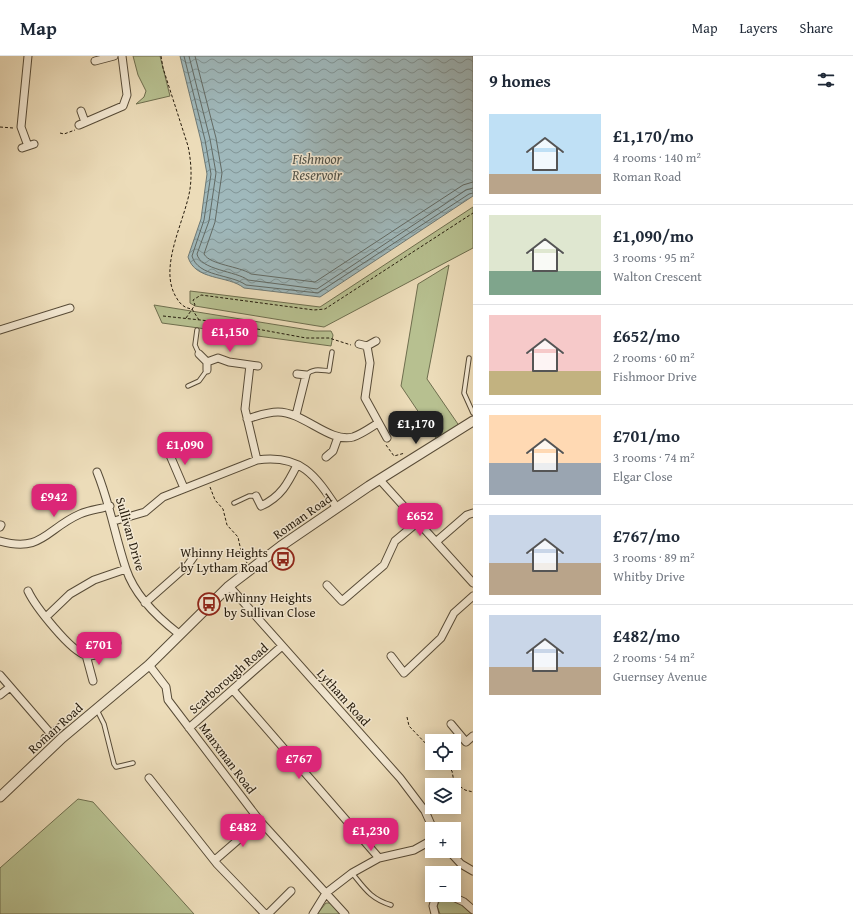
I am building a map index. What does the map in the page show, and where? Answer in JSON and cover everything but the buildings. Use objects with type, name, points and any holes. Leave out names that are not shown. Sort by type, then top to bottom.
[{"type":"street","points":[[28,56],[21,127],[28,146]]},
{"type":"street","points":[[94,62],[114,56]]},
{"type":"street","points":[[81,111],[82,123],[117,109],[126,100],[126,82],[122,56]]},
{"type":"street","points":[[0,330],[70,308]]},
{"type":"street","points":[[359,344],[368,346],[376,341]]},
{"type":"street","points":[[368,346],[370,363],[365,398],[387,438]]},
{"type":"street","points":[[199,354],[207,362],[207,370]]},
{"type":"street","points":[[207,362],[218,358],[229,362],[258,366]]},
{"type":"street","points":[[250,365],[245,402],[247,419],[257,460]]},
{"type":"street","points":[[296,415],[306,375],[297,374]]},
{"type":"street","points":[[247,419],[278,412],[296,415],[338,437],[353,437],[378,424]]},
{"type":"street","name":"Roman Road","points":[[0,797],[62,738],[149,665],[229,586],[281,546],[337,508],[473,421]]},
{"type":"street","points":[[326,457],[333,451],[338,437]]},
{"type":"street","points":[[169,453],[184,488]]},
{"type":"street","points":[[114,521],[145,512],[163,497],[257,460],[282,459],[297,465],[312,474],[337,508]]},
{"type":"street","points":[[256,496],[261,506],[270,502],[284,489],[297,465]]},
{"type":"street","name":"Sullivan Drive","points":[[97,472],[110,506],[126,569],[136,590],[145,603],[167,626],[179,634]]},
{"type":"street","points":[[380,480],[473,583]]},
{"type":"street","points":[[0,541],[18,546],[36,543],[81,514],[110,506]]},
{"type":"street","points":[[436,541],[466,515],[473,513]]},
{"type":"street","points":[[327,585],[342,601],[384,565],[395,541],[419,522]]},
{"type":"street","points":[[145,603],[188,565],[195,555]]},
{"type":"street","points":[[46,617],[70,594],[94,580],[126,569]]},
{"type":"street","name":"Lytham Road","points":[[229,586],[400,778],[426,811],[430,822]]},
{"type":"street","points":[[28,591],[34,603],[76,651],[86,655],[96,656],[108,652],[117,643]]},
{"type":"street","points":[[391,656],[404,673],[441,638],[454,613],[473,596]]},
{"type":"street","name":"Scarborough Road","points":[[190,728],[282,646]]},
{"type":"street","points":[[86,655],[93,681]]},
{"type":"street","name":"Manxman Road","points":[[149,665],[166,687],[168,700],[260,822],[345,914]]},
{"type":"street","points":[[0,675],[48,736],[62,726]]},
{"type":"street","points":[[0,695],[10,687]]},
{"type":"street","points":[[233,690],[379,858]]},
{"type":"street","points":[[451,724],[466,742],[473,736]]},
{"type":"street","points":[[149,778],[237,886],[267,914],[291,891]]},
{"type":"street","points":[[215,860],[260,822]]},
{"type":"street","points":[[313,914],[326,893],[352,874],[379,858],[414,850],[425,844]]},
{"type":"street","points":[[455,858],[461,864],[473,871]]},
{"type":"street","points":[[461,901],[473,910]]},
{"type":"street","points":[[434,902],[433,906],[435,914]]},
{"type":"lane","points":[[197,330],[194,345],[199,354]]},
{"type":"lane","points":[[306,375],[310,371],[316,369],[330,371],[332,352]]},
{"type":"lane","points":[[469,358],[464,393],[473,413]]},
{"type":"lane","points":[[188,386],[199,381],[207,370]]},
{"type":"lane","points":[[234,503],[249,496],[256,496]]},
{"type":"lane","points":[[97,709],[104,724],[116,767],[133,763]]},
{"type":"lane","points":[[352,874],[370,896],[378,901],[391,905]]},
{"type":"path","points":[[162,56],[163,68],[188,146],[190,158],[190,188],[172,254],[170,286],[180,303],[184,307],[192,309],[199,320]]},
{"type":"path","points":[[60,133],[64,134],[77,129],[82,123]]},
{"type":"path","points":[[0,127],[21,127]]},
{"type":"path","points":[[186,318],[195,304],[193,300],[201,295],[314,310],[325,309],[473,213]]},
{"type":"path","points":[[163,316],[219,322],[306,338],[329,338],[354,346],[359,344]]},
{"type":"path","points":[[387,438],[385,443],[394,456],[406,453]]},
{"type":"path","points":[[206,479],[215,500],[223,509],[227,525],[238,537],[241,552],[251,569]]},
{"type":"path","points":[[407,718],[409,726],[425,743]]},
{"type":"path","points":[[451,770],[454,782],[465,790],[473,792]]},
{"type":"green space","points":[[133,56],[160,56],[170,96],[136,104],[144,97],[146,91],[138,75]]},
{"type":"green space","points":[[473,207],[473,248],[324,327],[195,306],[190,303],[190,291],[320,307]]},
{"type":"green space","points":[[449,265],[427,379],[460,427],[438,441],[401,386],[418,284]]},
{"type":"green space","points":[[154,305],[315,331],[331,331],[333,335],[331,346],[162,323]]},
{"type":"green space","points":[[78,799],[93,802],[194,914],[0,914],[0,868]]},
{"type":"green space","points":[[439,902],[456,902],[472,914],[440,914],[437,906]]},
{"type":"green space","points":[[326,903],[332,903],[341,914],[317,914]]},
{"type":"water","name":"Fishmoor Reservoir","points":[[180,56],[473,56],[473,196],[320,297],[244,288],[229,281],[205,274],[197,270],[192,265],[188,257],[201,219],[207,174],[201,141]]},
{"type":"place","name":"Whinny Heights by Lytham Road","points":[[283,559]]},
{"type":"place","name":"Whinny Heights by Sullivan Close","points":[[209,604]]}]
